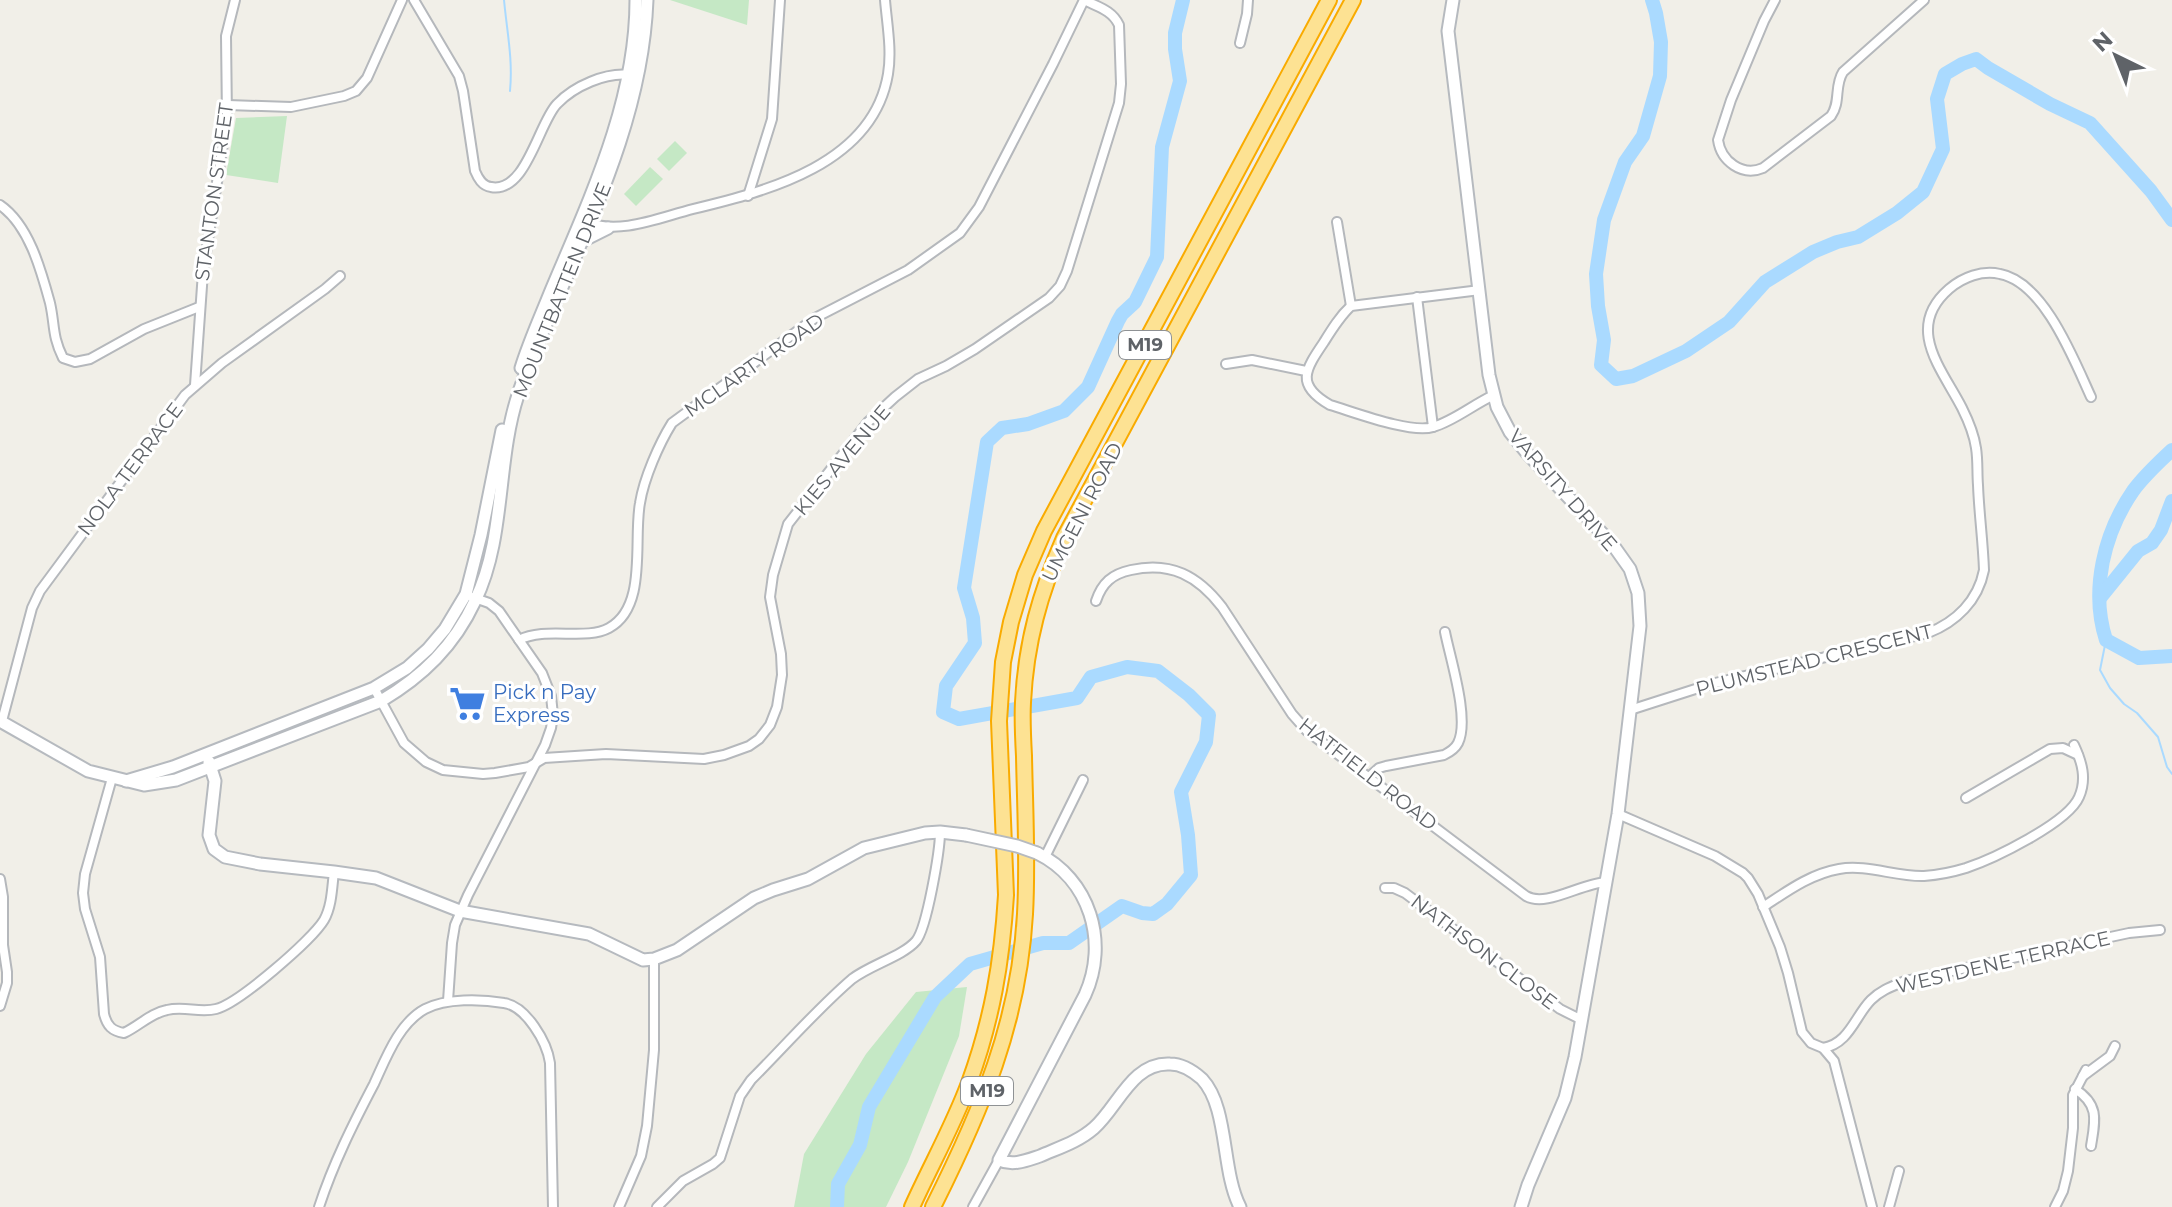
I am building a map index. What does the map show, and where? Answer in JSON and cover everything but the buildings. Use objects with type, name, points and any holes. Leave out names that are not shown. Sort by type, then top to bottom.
[{"type":"highway","name":"UMGENI ROAD","points":[[912,1207],[968,1086],[988,1022],[998,974],[1006,895],[1000,704],[1003,662],[1025,575],[1044,531],[1329,0]]},
{"type":"highway","name":"UMGENI ROAD","points":[[933,1207],[988,1089],[1013,1003],[1025,917],[1027,863],[1022,707],[1038,602],[1064,538],[1353,0]]},
{"type":"street","name":"STANTON STREET","points":[[195,385],[199,307],[228,105],[226,36],[235,0]]},
{"type":"street","points":[[228,105],[291,107],[356,91],[367,78],[402,0]]},
{"type":"street","points":[[414,0],[459,76],[475,171],[488,187],[506,185],[514,178],[533,153],[547,116],[567,96],[613,74],[634,76]]},
{"type":"street","name":"MOUNTBATTEN DRIVE","points":[[634,76],[636,0]]},
{"type":"street","name":"MOUNTBATTEN DRIVE","points":[[1,721],[88,771],[144,785],[158,784],[212,768],[381,701],[406,686],[465,621],[507,409],[525,356],[618,152],[644,42],[647,0]]},
{"type":"street","points":[[748,196],[772,119],[780,0]]},
{"type":"street","points":[[582,241],[608,228],[748,196],[817,168],[848,144],[880,101],[889,72],[885,0]]},
{"type":"street","name":"MCLARTY ROAD","points":[[519,640],[531,635],[604,631],[621,619],[632,599],[635,584],[640,501],[672,423],[815,318],[908,270],[960,233],[979,207],[1084,0]]},
{"type":"street","name":"KIES AVENUE","points":[[374,688],[404,743],[426,762],[443,770],[495,773],[529,767],[538,760],[606,754],[704,759],[749,746],[759,739],[770,725],[777,707],[782,675],[770,597],[788,524],[868,422],[886,405],[918,379],[957,360],[1049,298],[1060,286],[1067,271],[1119,103],[1121,84],[1119,25],[1108,11],[1084,0]]},
{"type":"street","points":[[1240,43],[1248,0]]},
{"type":"street","name":"VARSITY DRIVE","points":[[1453,0],[1448,31],[1489,375],[1494,395],[1510,432],[1613,545],[1633,576],[1639,601],[1640,626],[1618,814],[1575,1057],[1565,1098],[1521,1207]]},
{"type":"street","points":[[1775,0],[1731,100],[1718,140],[1727,158],[1737,167],[1750,171],[1763,168],[1831,116],[1836,109],[1838,83],[1843,72],[1924,0]]},
{"type":"street","points":[[0,205],[21,226],[35,256],[51,306],[55,343],[63,358],[75,362],[90,359],[144,329],[199,307]]},
{"type":"street","points":[[585,222],[608,228]]},
{"type":"street","name":"MOUNTBATTEN DRIVE","points":[[471,596],[483,585],[493,544],[507,441],[518,394],[582,241],[585,222]]},
{"type":"street","points":[[1337,222],[1351,306]]},
{"type":"street","name":"PLUMSTEAD CRESCENT","points":[[1630,710],[1711,684],[1928,633],[1948,624],[1968,607],[1982,582],[1984,570],[1976,449],[1969,423],[1938,368],[1928,340],[1928,327],[1935,306],[1953,285],[1974,275],[1994,273],[2011,277],[2029,288],[2049,315],[2091,397]]},
{"type":"street","name":"NOLA TERRACE","points":[[1,721],[32,608],[40,591],[172,410],[195,385],[222,363],[340,276]]},
{"type":"street","points":[[1480,290],[1351,306],[1306,371],[1307,381],[1320,399],[1330,405],[1411,428],[1433,427],[1494,395]]},
{"type":"street","points":[[1417,297],[1433,427]]},
{"type":"street","points":[[1226,364],[1252,360],[1306,371]]},
{"type":"street","name":"HATFIELD ROAD","points":[[1096,601],[1105,582],[1134,569],[1157,566],[1195,580],[1222,607],[1299,723],[1319,742],[1531,899],[1547,899],[1585,885],[1607,882]]},
{"type":"street","points":[[448,1001],[452,943],[460,911],[538,760],[553,715],[551,696],[542,673],[499,611],[471,596]]},
{"type":"street","points":[[1369,777],[1379,768],[1444,755],[1458,744],[1461,734],[1460,700],[1445,632]]},
{"type":"street","name":"MOUNTBATTEN DRIVE","points":[[126,781],[173,767],[374,688],[432,654]]},
{"type":"street","points":[[1763,907],[1796,885],[1838,869],[1856,868],[1925,876],[1982,862],[2058,822],[2070,810],[2082,787],[2083,769],[2074,745]]},
{"type":"street","points":[[1966,798],[2050,749],[2063,748],[2079,756]]},
{"type":"street","points":[[207,754],[215,781],[209,835],[219,854],[260,864],[376,878],[460,911],[577,931],[643,960],[677,950],[754,898],[808,879],[864,848],[940,832],[1017,846],[1041,855],[1057,865],[1074,883],[1093,924],[1096,957],[1090,984],[973,1207]]},
{"type":"street","points":[[112,778],[85,874],[83,893],[100,957],[106,1023],[114,1031],[124,1033],[169,1009],[219,1009],[244,994],[264,979],[323,921],[331,898],[334,872]]},
{"type":"street","points":[[1041,855],[1083,780]]},
{"type":"street","points":[[1618,814],[1715,856],[1743,873],[1753,886],[1788,973],[1802,1032],[1811,1043],[1823,1048],[1835,1067],[1872,1207]]},
{"type":"street","points":[[657,1207],[683,1181],[720,1158],[740,1096],[751,1080],[851,980],[916,941],[922,930],[939,851],[940,832]]},
{"type":"street","points":[[0,879],[7,983],[0,1006]]},
{"type":"street","name":"NATHSON CLOSE","points":[[1385,888],[1405,893],[1560,1009],[1582,1020]]},
{"type":"street","name":"WESTDENE TERRACE","points":[[1823,1048],[1843,1039],[1872,999],[1905,981],[2129,933],[2160,930]]},
{"type":"street","points":[[619,1207],[645,1140],[654,1050],[654,959]]},
{"type":"street","points":[[319,1207],[346,1138],[391,1048],[415,1016],[448,1001],[515,1006],[544,1040],[550,1063],[553,1207]]},
{"type":"street","points":[[2055,1207],[2068,1171],[2075,1089],[2084,1073],[2110,1056],[2115,1046]]},
{"type":"street","points":[[999,1160],[1020,1163],[1074,1141],[1101,1122],[1140,1073],[1154,1065],[1176,1064],[1205,1082],[1212,1094],[1231,1183],[1240,1207]]},
{"type":"street","points":[[2075,1089],[2087,1099],[2096,1118],[2091,1146]]},
{"type":"street","points":[[1889,1207],[1899,1171]]},
{"type":"green space","points":[[670,0],[749,0],[747,25]]},
{"type":"green space","points":[[287,116],[278,183],[226,175],[236,118]]},
{"type":"green space","points":[[675,141],[687,153],[669,171],[657,159]]},
{"type":"green space","points":[[650,167],[663,179],[636,206],[624,194]]},
{"type":"green space","points":[[967,987],[959,1036],[908,1162],[886,1207],[794,1207],[804,1154],[866,1054],[916,992]]},
{"type":"waterway","points":[[504,0],[510,91]]},
{"type":"waterway","points":[[837,1207],[838,1184],[860,1145],[869,1107],[935,997],[970,964],[1043,943],[1069,943],[1122,906],[1153,914],[1167,904],[1191,875],[1181,792],[1206,742],[1209,715],[1158,671],[1127,667],[1091,677],[1077,698],[959,719],[943,712],[946,686],[975,643],[973,618],[964,588],[987,442],[1002,428],[1028,424],[1064,411],[1088,387],[1118,321],[1135,302],[1157,257],[1162,147],[1180,81],[1175,33],[1183,0]]},
{"type":"waterway","points":[[1652,0],[1661,42],[1660,76],[1643,136],[1625,162],[1604,220],[1596,274],[1604,340],[1601,365],[1616,379],[1633,376],[1686,351],[1729,322],[1765,282],[1813,252],[1858,237],[1897,213],[1923,192],[1943,149],[1937,99],[1945,74],[1976,59],[2050,104],[2090,123],[2151,191],[2172,220]]},
{"type":"waterway","points":[[2172,450],[2133,491],[2114,525],[2103,562],[2099,602],[2106,640],[2139,658],[2172,656]]},
{"type":"waterway","points":[[2100,598],[2138,551],[2152,543],[2161,530],[2172,501]]},
{"type":"waterway","points":[[2106,640],[2100,670],[2110,688],[2158,737],[2172,774]]},
{"type":"place","name":"Pick n Pay Express","points":[[467,703]]}]
